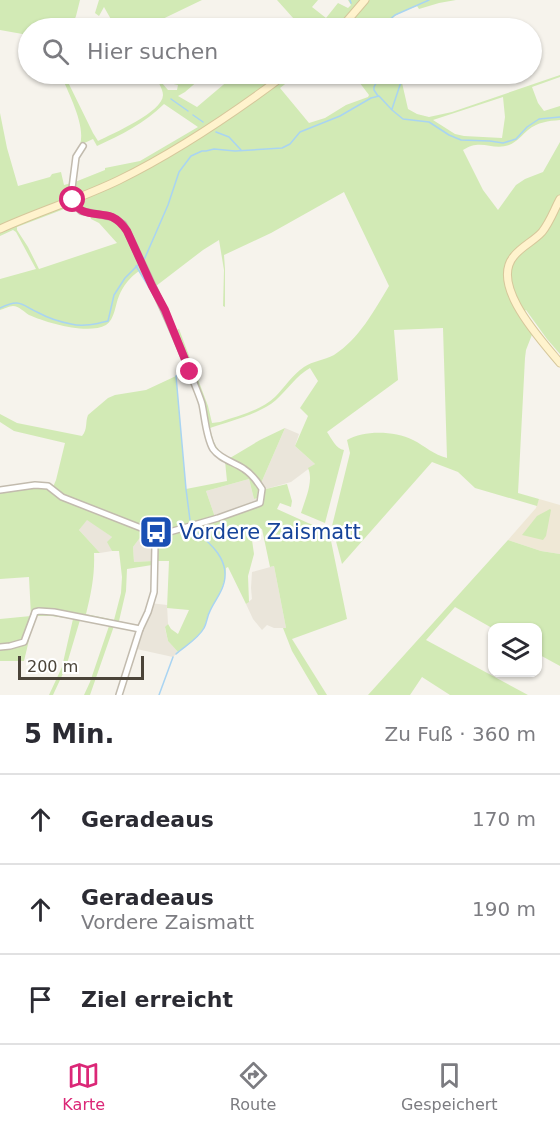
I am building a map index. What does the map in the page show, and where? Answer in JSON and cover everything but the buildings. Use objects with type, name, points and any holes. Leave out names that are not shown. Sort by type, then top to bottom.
[{"type":"main road","points":[[349,18],[365,0]]},
{"type":"main road","points":[[0,230],[141,169],[212,126],[272,84]]},
{"type":"main road","points":[[560,199],[543,230],[513,256],[507,277],[510,291],[521,312],[560,363]]},
{"type":"street","points":[[0,490],[35,485],[48,486],[62,497],[159,535],[260,503],[262,489],[252,475],[213,448],[190,372],[165,310],[123,224],[112,217],[81,211],[76,207],[71,196],[76,157],[83,146]]},
{"type":"street","points":[[119,695],[154,592],[155,545],[159,535]]},
{"type":"street","points":[[0,647],[24,642],[35,612],[39,611],[140,629]]},
{"type":"shaded area","name":"Vordere Zaismatt","points":[[285,428],[299,434],[295,446],[315,464],[291,482],[266,489],[262,501],[263,506],[216,520],[206,491],[249,479],[254,499]]},
{"type":"shaded area","points":[[539,499],[560,505],[560,554],[541,551],[508,540],[536,508]]},
{"type":"shaded area","points":[[87,519],[112,537],[108,542],[112,551],[100,553],[79,530]]},
{"type":"shaded area","name":"Vordere Zaismatt","points":[[148,526],[161,532],[157,561],[134,562],[133,547]]},
{"type":"shaded area","name":"Vordere Zaismatt","points":[[274,566],[286,628],[274,628],[267,625],[262,630],[253,619],[246,604],[252,599],[252,572]]},
{"type":"shaded area","name":"Vordere Zaismatt","points":[[150,603],[167,605],[168,624],[165,628],[168,641],[178,652],[173,657],[132,648],[136,631]]},
{"type":"green space","points":[[0,0],[80,0],[75,18],[18,18],[18,33],[0,30]]},
{"type":"green space","points":[[99,0],[202,0],[165,18],[110,18],[104,7],[99,16],[95,13]]},
{"type":"green space","points":[[277,0],[318,0],[312,7],[326,18],[293,18]]},
{"type":"green space","points":[[348,0],[456,0],[419,9],[417,6],[394,17],[326,18],[338,3],[348,8],[351,5]]},
{"type":"green space","points":[[560,75],[560,77],[542,83],[542,81]]},
{"type":"green space","points":[[65,84],[69,84],[98,141],[136,122],[155,108],[161,102],[163,95],[159,84],[163,84],[168,90],[177,90],[178,85],[174,84],[194,84],[178,96],[197,107],[224,84],[285,84],[280,88],[309,123],[325,118],[346,105],[368,97],[369,95],[361,84],[402,84],[408,109],[429,117],[452,112],[534,84],[540,84],[532,87],[544,111],[560,106],[560,120],[536,125],[509,145],[497,147],[475,145],[463,150],[483,190],[498,210],[516,185],[543,172],[560,142],[560,354],[526,310],[523,312],[560,361],[560,367],[533,332],[525,358],[518,493],[539,499],[537,506],[475,488],[458,472],[432,462],[342,564],[332,526],[350,453],[347,440],[371,433],[397,435],[413,440],[447,458],[443,328],[394,330],[398,380],[327,432],[336,446],[344,450],[325,523],[301,513],[310,479],[308,468],[315,464],[295,446],[308,416],[300,408],[318,381],[310,368],[269,405],[244,417],[210,428],[216,446],[230,458],[285,428],[258,490],[257,498],[254,499],[249,479],[206,491],[216,520],[262,506],[266,489],[287,484],[292,501],[291,507],[280,503],[277,509],[329,531],[347,619],[292,639],[327,695],[318,695],[292,651],[283,628],[286,628],[274,566],[270,567],[262,529],[250,526],[254,554],[248,576],[249,602],[246,604],[228,567],[226,568],[223,585],[209,612],[204,628],[178,652],[168,641],[165,627],[168,624],[178,634],[189,610],[167,608],[169,561],[157,561],[160,532],[148,527],[133,547],[134,562],[153,561],[152,565],[127,569],[126,591],[119,621],[139,626],[136,631],[114,626],[90,695],[84,695],[109,626],[80,620],[66,667],[53,695],[49,695],[62,667],[73,619],[35,616],[27,638],[29,640],[24,661],[0,661],[0,619],[31,616],[29,577],[0,579],[0,488],[53,487],[65,443],[14,431],[0,422],[0,414],[17,423],[82,436],[88,415],[108,398],[146,390],[176,376],[186,489],[227,481],[225,461],[216,456],[210,448],[202,409],[189,374],[157,301],[139,271],[123,289],[109,322],[98,328],[78,328],[57,324],[29,315],[15,306],[0,310],[0,279],[36,269],[16,232],[13,230],[0,236],[0,113],[18,186],[61,172],[64,185],[105,170],[105,168],[140,161],[198,127],[164,104],[141,123],[97,146],[93,139],[80,145],[81,128]],"holes":[[[503,97],[505,117],[502,138],[455,134],[433,120]],[[344,192],[389,286],[365,324],[351,341],[334,355],[304,367],[263,406],[212,423],[208,406],[179,329],[176,330],[156,286],[219,240],[224,270],[223,306],[225,307],[224,255],[271,233]],[[72,206],[90,215],[91,219],[99,223],[117,243],[39,269],[17,227]],[[87,520],[112,537],[107,542],[112,551],[119,551],[121,593],[114,620],[86,614],[94,569],[94,553],[100,553],[79,530]]]},
{"type":"green space","points":[[550,509],[546,536],[543,540],[522,535],[537,516]]},
{"type":"green space","points":[[508,540],[541,551],[560,554],[560,666],[542,656],[542,623],[488,623],[488,626],[455,607],[426,640],[488,673],[488,677],[495,677],[528,695],[450,695],[422,677],[410,695],[368,695]]},
{"type":"waterway","points":[[392,18],[429,0]]},
{"type":"waterway","points":[[376,84],[374,90],[378,96]]},
{"type":"waterway","points":[[392,109],[400,84]]},
{"type":"waterway","points":[[144,260],[168,205],[179,172],[191,156],[202,151],[282,148],[290,144],[300,132],[340,116],[371,98],[379,96],[403,119],[429,122],[461,140],[503,143],[516,139],[527,127],[539,119],[560,117]]},
{"type":"waterway","points":[[171,99],[188,111]]},
{"type":"waterway","points":[[193,115],[203,122]]},
{"type":"waterway","points":[[216,132],[229,137],[241,150]]},
{"type":"waterway","points":[[0,308],[17,303],[50,318],[76,325],[108,321],[114,295],[125,278],[140,263]]},
{"type":"waterway","points":[[136,266],[155,297]]},
{"type":"waterway","points":[[187,370],[188,372],[176,376],[190,520]]},
{"type":"waterway","points":[[176,654],[195,639],[204,628],[225,577],[222,560],[218,553],[192,529]]},
{"type":"waterway","points":[[159,695],[173,657]]},
{"type":"place","name":"Vordere Zaismatt","points":[[156,532]]},
{"type":"route","points":[[73,200],[81,211],[112,217],[123,224],[165,310],[190,372]]}]
